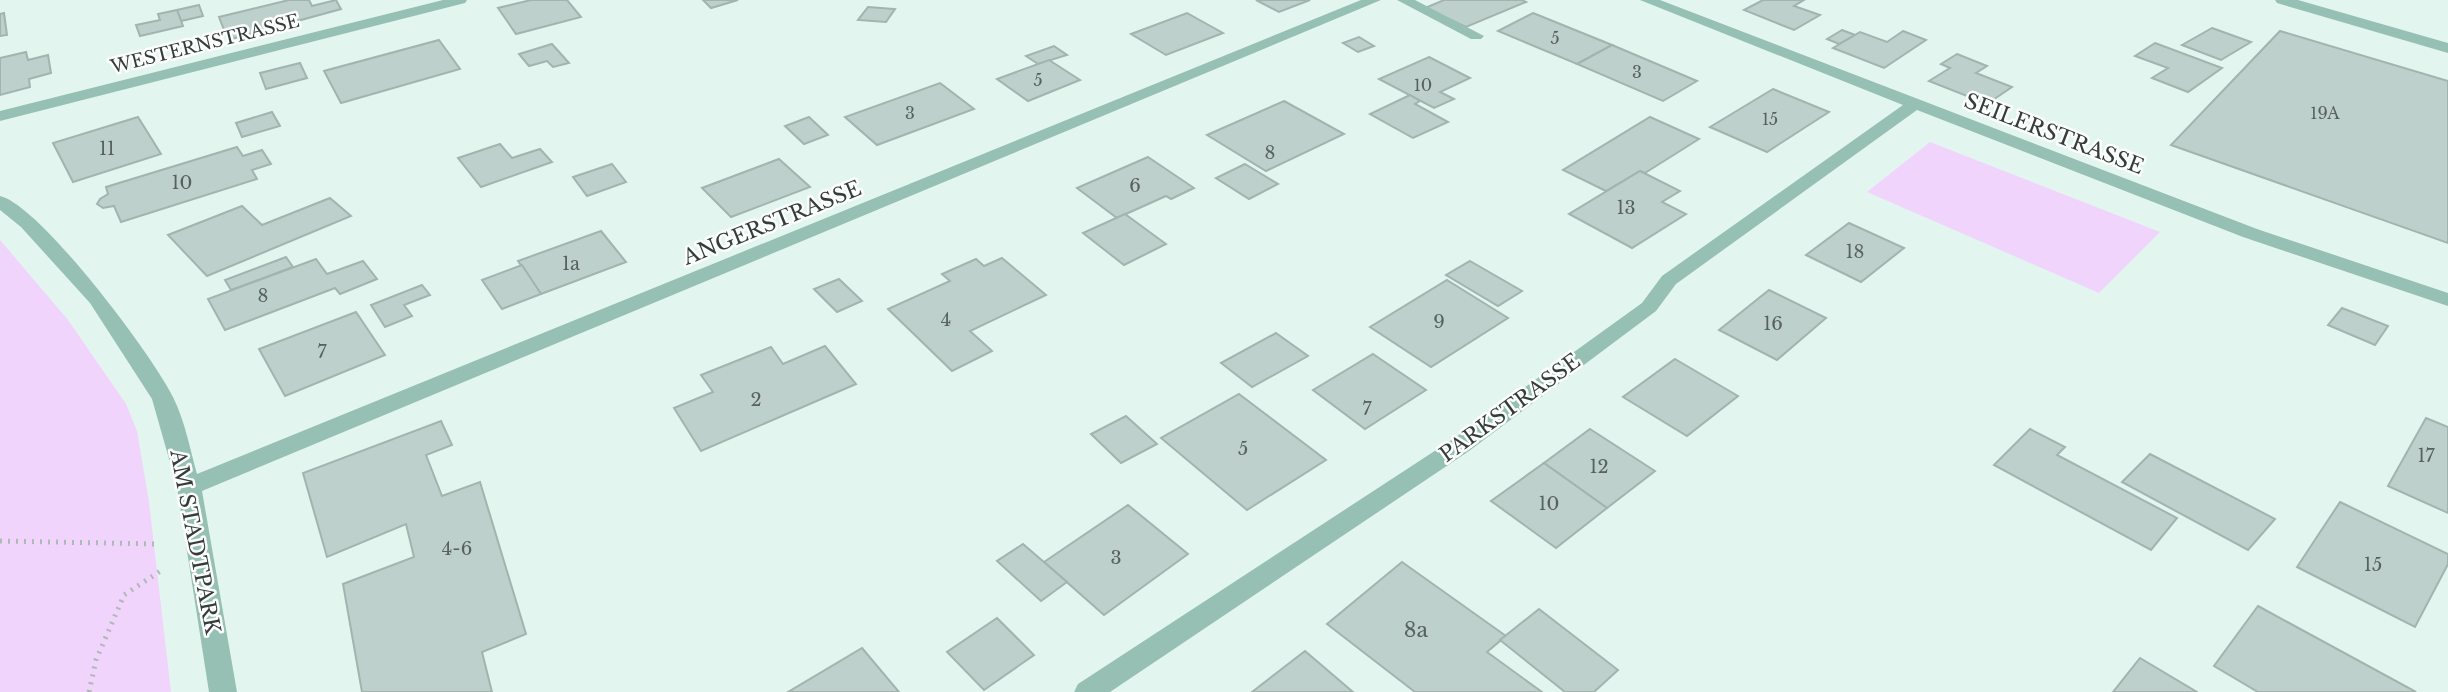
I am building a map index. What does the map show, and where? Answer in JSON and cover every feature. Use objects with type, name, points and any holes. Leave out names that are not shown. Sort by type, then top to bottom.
[{"type":"street","name":"WESTERNSTRASSE","points":[[0,116],[460,0]]},
{"type":"street","name":"ANGERSTRASSE","points":[[188,487],[1374,0]]},
{"type":"street","points":[[1404,0],[1476,36]]},
{"type":"street","name":"SEILERSTRASSE","points":[[1647,0],[2250,233],[2448,300]]},
{"type":"street","points":[[2282,0],[2448,48]]},
{"type":"street","name":"PARKSTRASSE","points":[[1088,692],[1461,445],[1649,307],[1669,280],[1915,104]]},
{"type":"street","name":"AM STADTPARK","points":[[0,201],[28,223],[97,299],[163,398],[188,487],[200,545],[223,692]]},
{"type":"path","points":[[0,541],[200,545]]},
{"type":"path","points":[[89,692],[96,660],[124,595],[200,545]]},
{"type":"shaded area","points":[[1930,142],[2160,232],[2099,293],[1867,192]]},
{"type":"shaded area","points":[[0,240],[68,320],[126,404],[137,431],[149,502],[171,692],[0,692]]},
{"type":"building","points":[[289,0],[309,0],[312,6],[336,0],[341,9],[228,40],[219,17]]},
{"type":"building","points":[[531,0],[567,0],[581,17],[516,34],[498,8]]},
{"type":"building","points":[[703,0],[738,0],[711,8]]},
{"type":"building","points":[[1256,0],[1310,0],[1279,12]]},
{"type":"building","points":[[1444,0],[1526,2],[1466,27],[1425,8]]},
{"type":"building","points":[[1763,0],[1804,0],[1794,6],[1820,15],[1794,30],[1744,10]]},
{"type":"building","points":[[199,5],[203,16],[181,21],[177,10]]},
{"type":"building","points":[[868,7],[895,9],[886,22],[858,20]]},
{"type":"building","points":[[177,10],[183,26],[140,36],[136,25],[160,20],[158,14]]},
{"type":"building","points":[[4,13],[7,35],[0,36],[0,14]]},
{"type":"building","points":[[1187,13],[1223,33],[1166,55],[1131,34]]},
{"type":"building","points":[[1533,13],[1612,45],[1577,64],[1498,31]]},
{"type":"building","points":[[2212,28],[2251,42],[2221,60],[2182,45]]},
{"type":"building","points":[[1842,30],[1855,35],[1839,44],[1827,39]]},
{"type":"building","points":[[1903,31],[1926,40],[1884,68],[1833,48],[1860,32],[1887,42]]},
{"type":"building","points":[[2280,31],[2448,81],[2448,243],[2171,145]]},
{"type":"building","points":[[1359,37],[1374,46],[1358,52],[1343,43]]},
{"type":"building","points":[[439,40],[460,69],[341,103],[324,71]]},
{"type":"building","points":[[2155,43],[2222,68],[2188,92],[2152,78],[2168,68],[2135,56]]},
{"type":"building","points":[[552,44],[569,63],[553,67],[547,61],[529,66],[519,54]]},
{"type":"building","points":[[1612,45],[1697,81],[1663,101],[1577,64]]},
{"type":"building","points":[[1054,46],[1067,55],[1038,64],[1026,56]]},
{"type":"building","points":[[26,52],[28,60],[48,55],[51,73],[29,79],[30,87],[0,95],[0,58]]},
{"type":"building","points":[[1957,54],[1987,66],[1976,73],[2012,87],[1987,104],[1929,81],[1950,68],[1941,64]]},
{"type":"building","points":[[1429,57],[1470,78],[1440,92],[1454,99],[1434,108],[1379,79]]},
{"type":"building","points":[[1049,60],[1080,80],[1028,101],[997,79]]},
{"type":"building","points":[[300,63],[307,78],[266,89],[260,73]]},
{"type":"building","points":[[940,83],[974,109],[877,145],[845,117]]},
{"type":"building","points":[[1773,89],[1829,112],[1767,152],[1710,127]]},
{"type":"building","points":[[1410,95],[1420,101],[1415,104],[1448,122],[1413,138],[1370,114]]},
{"type":"building","points":[[1284,101],[1344,134],[1266,171],[1207,135]]},
{"type":"building","points":[[272,112],[280,126],[242,137],[236,123]]},
{"type":"building","points":[[138,117],[161,154],[73,182],[53,143]]},
{"type":"building","points":[[809,117],[828,135],[804,144],[785,126]]},
{"type":"building","points":[[1650,117],[1699,139],[1645,173],[1640,171],[1606,191],[1563,170]]},
{"type":"building","points":[[500,144],[512,158],[540,149],[552,162],[481,187],[458,158]]},
{"type":"building","points":[[237,147],[243,156],[262,150],[271,164],[252,170],[257,179],[121,222],[114,206],[103,208],[97,204],[108,194],[106,187]]},
{"type":"building","points":[[1148,157],[1194,188],[1171,199],[1166,196],[1117,218],[1077,188]]},
{"type":"building","points":[[779,159],[810,187],[731,217],[702,188]]},
{"type":"building","points":[[612,164],[626,182],[587,196],[573,177]]},
{"type":"building","points":[[1245,164],[1278,184],[1249,199],[1216,178]]},
{"type":"building","points":[[1640,171],[1680,191],[1662,202],[1686,214],[1632,248],[1569,214]]},
{"type":"building","points":[[330,198],[351,216],[207,276],[168,235],[242,206],[262,225]]},
{"type":"building","points":[[1125,214],[1166,244],[1124,265],[1083,233]]},
{"type":"building","points":[[1849,223],[1904,248],[1861,282],[1806,255]]},
{"type":"building","points":[[601,231],[626,262],[541,294],[518,261]]},
{"type":"building","points":[[286,257],[293,267],[231,290],[225,280]]},
{"type":"building","points":[[1002,258],[1046,295],[970,331],[992,351],[952,371],[888,309],[950,281],[942,274],[976,259],[984,266]]},
{"type":"building","points":[[316,259],[327,274],[363,261],[377,279],[340,294],[335,288],[225,330],[208,299]]},
{"type":"building","points":[[1470,261],[1522,291],[1498,306],[1446,275]]},
{"type":"building","points":[[522,265],[541,294],[502,309],[482,280]]},
{"type":"building","points":[[839,279],[862,301],[837,312],[814,289]]},
{"type":"building","points":[[1447,280],[1508,318],[1431,367],[1370,327]]},
{"type":"building","points":[[422,285],[430,295],[404,305],[412,316],[385,327],[371,305]]},
{"type":"building","points":[[1769,290],[1826,318],[1777,360],[1719,330]]},
{"type":"building","points":[[2342,308],[2388,326],[2375,345],[2328,325]]},
{"type":"building","points":[[356,312],[385,355],[285,396],[259,349]]},
{"type":"building","points":[[1276,333],[1308,356],[1252,387],[1221,363]]},
{"type":"building","points":[[825,346],[856,384],[701,451],[674,408],[713,392],[701,375],[771,347],[783,364]]},
{"type":"building","points":[[1373,354],[1426,390],[1365,429],[1313,390]]},
{"type":"building","points":[[1675,359],[1738,396],[1687,436],[1623,397]]},
{"type":"building","points":[[1239,394],[1326,460],[1247,510],[1161,438]]},
{"type":"building","points":[[1126,416],[1157,444],[1121,463],[1091,434]]},
{"type":"building","points":[[2426,418],[2448,427],[2448,513],[2388,486]]},
{"type":"building","points":[[441,421],[452,445],[426,455],[442,496],[480,482],[526,634],[482,652],[492,692],[362,692],[343,584],[414,557],[406,524],[327,557],[303,473]]},
{"type":"building","points":[[1590,429],[1655,471],[1607,508],[1544,463]]},
{"type":"building","points":[[2030,429],[2065,447],[2057,455],[2177,518],[2151,550],[1994,465]]},
{"type":"building","points":[[2150,454],[2275,519],[2248,550],[2122,482]]},
{"type":"building","points":[[1544,463],[1607,508],[1556,548],[1491,501]]},
{"type":"building","points":[[2340,502],[2448,554],[2448,564],[2415,627],[2297,567]]},
{"type":"building","points":[[1128,505],[1188,554],[1104,615],[1044,562]]},
{"type":"building","points":[[1023,544],[1067,582],[1041,601],[997,561]]},
{"type":"building","points":[[1402,562],[1506,636],[1487,652],[1542,692],[1415,692],[1327,624]]},
{"type":"building","points":[[2258,606],[2416,692],[2258,692],[2214,666]]},
{"type":"building","points":[[1539,609],[1618,670],[1594,692],[1565,692],[1500,640]]},
{"type":"building","points":[[997,618],[1034,655],[984,690],[947,652]]},
{"type":"building","points":[[862,648],[899,692],[788,692]]},
{"type":"building","points":[[1305,651],[1353,692],[1252,692]]},
{"type":"building","points":[[2140,658],[2197,692],[2113,692]]}]
